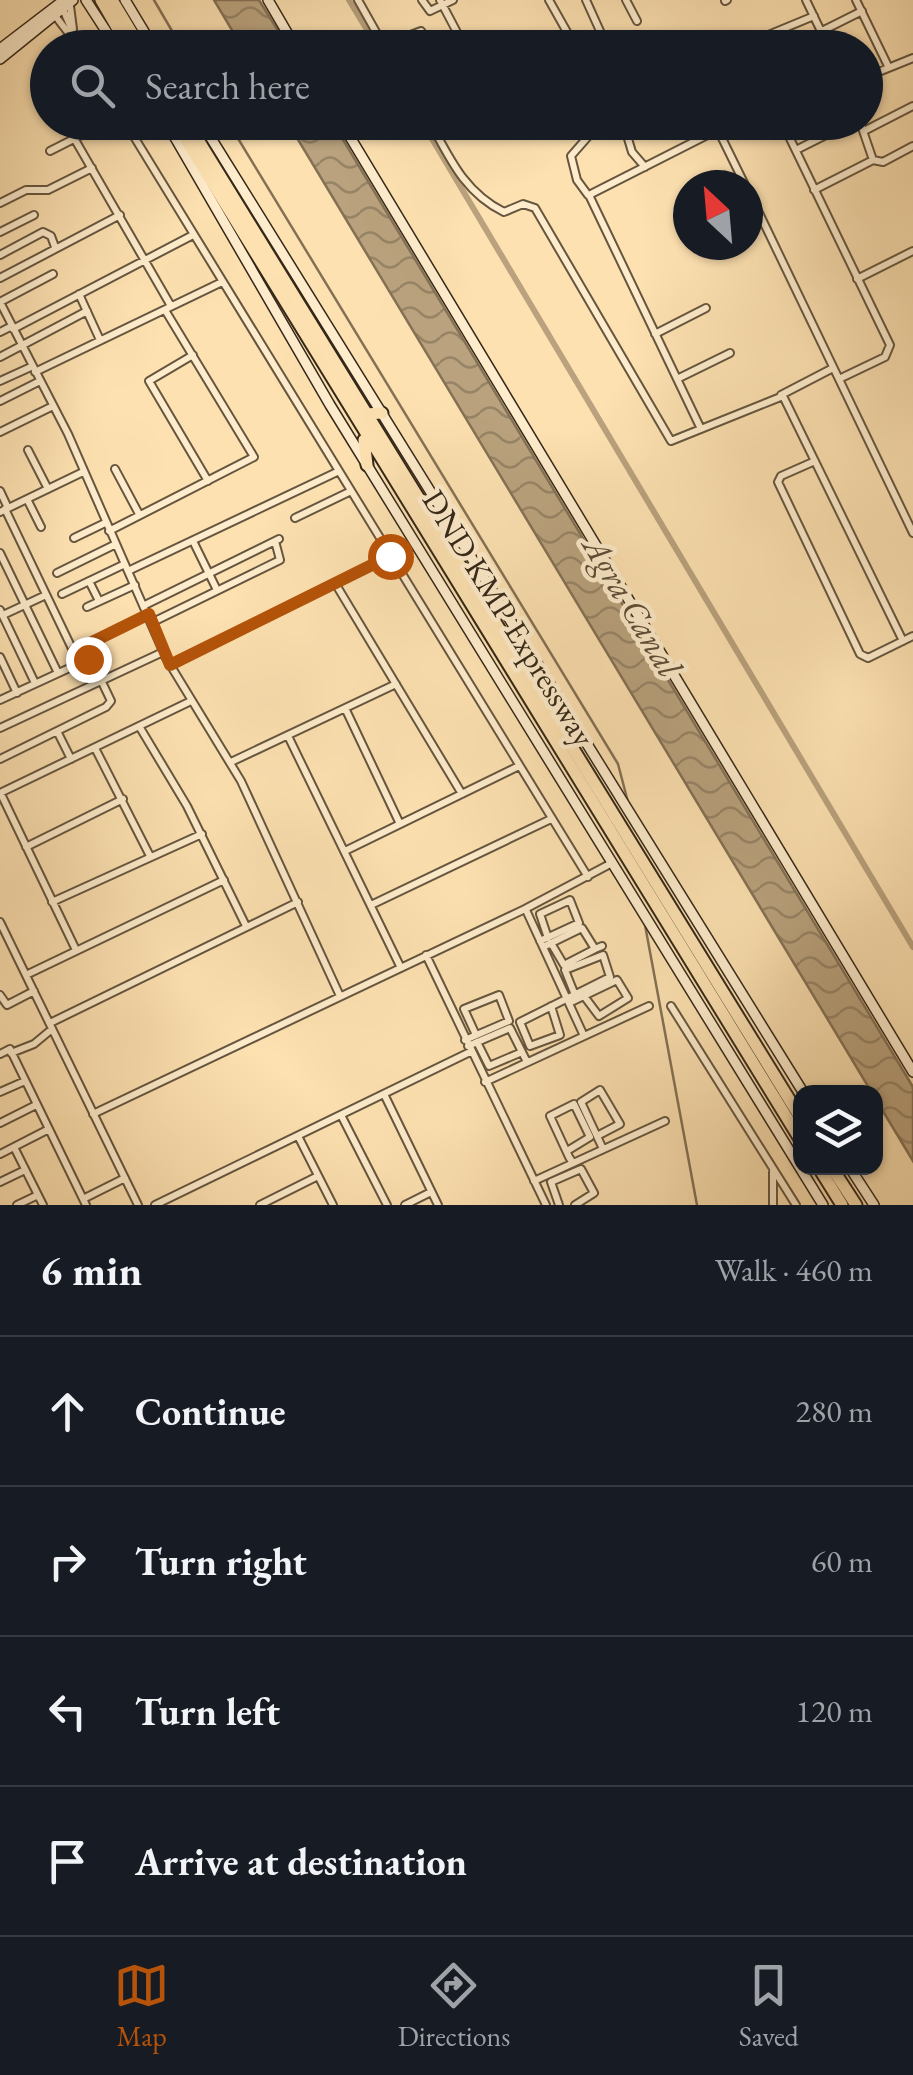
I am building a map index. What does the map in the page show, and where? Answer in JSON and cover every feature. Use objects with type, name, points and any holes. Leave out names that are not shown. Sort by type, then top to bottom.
[{"type":"highway","points":[[101,0],[119,30]]},
{"type":"highway","points":[[112,0],[130,30]]},
{"type":"highway","name":"DND KMP Expressway","points":[[186,140],[793,1128]]},
{"type":"highway","name":"DND KMP Expressway","points":[[198,140],[793,1106]]},
{"type":"highway","points":[[366,414],[382,412]]},
{"type":"highway","points":[[363,432],[367,465]]},
{"type":"highway","points":[[823,1175],[842,1205]]},
{"type":"highway","points":[[837,1175],[856,1205]]},
{"type":"street","points":[[86,0],[105,30]]},
{"type":"street","points":[[125,0],[143,30]]},
{"type":"street","points":[[268,0],[286,30]]},
{"type":"street","points":[[358,0],[375,30]]},
{"type":"street","points":[[422,0],[430,11],[453,0]]},
{"type":"street","points":[[549,0],[566,30]]},
{"type":"street","points":[[586,0],[600,30]]},
{"type":"street","points":[[626,0],[637,21]]},
{"type":"street","points":[[806,0],[821,30]]},
{"type":"street","points":[[856,0],[871,30]]},
{"type":"street","points":[[442,3],[456,30]]},
{"type":"street","points":[[39,30],[63,7]]},
{"type":"street","points":[[0,50],[63,7]]},
{"type":"street","points":[[824,30],[862,11]]},
{"type":"street","points":[[781,30],[814,16]]},
{"type":"street","points":[[47,24],[64,30]]},
{"type":"street","points":[[0,59],[30,37]]},
{"type":"street","points":[[883,55],[888,66]]},
{"type":"street","points":[[883,68],[913,58]]},
{"type":"street","points":[[883,121],[913,106]]},
{"type":"street","points":[[50,151],[71,140]]},
{"type":"street","points":[[74,538],[140,514],[254,455],[193,355],[146,258],[78,140]]},
{"type":"street","points":[[136,140],[588,877]]},
{"type":"street","points":[[177,140],[367,465],[823,1205]]},
{"type":"street","points":[[212,140],[799,1085]]},
{"type":"street","points":[[352,140],[913,1072]]},
{"type":"street","points":[[441,140],[476,196],[504,212],[523,204],[535,208],[670,440],[676,442],[833,368]]},
{"type":"street","points":[[585,140],[570,156],[576,180],[589,196],[701,429]]},
{"type":"street","points":[[628,140],[632,152],[645,167]]},
{"type":"street","points":[[589,196],[702,140]]},
{"type":"street","points":[[721,140],[737,170]]},
{"type":"street","points":[[791,140],[890,350],[881,359],[839,379]]},
{"type":"street","points":[[796,150],[816,140]]},
{"type":"street","points":[[867,140],[874,160]]},
{"type":"street","points":[[814,190],[874,160],[883,162],[913,146]]},
{"type":"street","points":[[0,203],[26,190],[48,190],[92,168]]},
{"type":"street","points":[[0,278],[120,215]]},
{"type":"street","points":[[0,232],[34,216]]},
{"type":"street","points":[[763,221],[913,534]]},
{"type":"street","points":[[0,255],[43,232],[55,247]]},
{"type":"street","points":[[0,332],[193,235]]},
{"type":"street","points":[[857,279],[913,251]]},
{"type":"street","points":[[54,274],[0,302],[53,406],[163,652],[231,762],[340,996]]},
{"type":"street","points":[[0,381],[100,340],[222,282]]},
{"type":"street","points":[[79,294],[100,340]]},
{"type":"street","points":[[655,334],[706,308]]},
{"type":"street","points":[[0,357],[86,311]]},
{"type":"street","points":[[677,379],[730,353]]},
{"type":"street","points":[[193,355],[150,381],[208,481]]},
{"type":"street","points":[[0,401],[40,381]]},
{"type":"street","points":[[782,395],[903,641]]},
{"type":"street","points":[[0,432],[53,406]]},
{"type":"street","points":[[28,450],[48,488]]},
{"type":"street","points":[[815,461],[782,476],[778,484],[860,654],[868,658],[913,636]]},
{"type":"street","points":[[114,469],[140,514]]},
{"type":"street","points":[[4,510],[83,472]]},
{"type":"street","points":[[62,594],[193,541],[337,472]]},
{"type":"street","points":[[0,491],[4,510],[79,663]]},
{"type":"street","points":[[295,518],[349,492]]},
{"type":"street","points":[[27,499],[41,528]]},
{"type":"street","points":[[74,651],[149,614],[217,590],[282,559],[277,540],[209,574],[149,614]]},
{"type":"street","points":[[193,541],[217,590]]},
{"type":"street","points":[[57,573],[116,544]]},
{"type":"street","points":[[0,554],[58,673]]},
{"type":"street","points":[[170,665],[390,556]]},
{"type":"street","points":[[89,581],[99,601]]},
{"type":"street","points":[[335,583],[462,794]]},
{"type":"street","points":[[87,607],[135,585]]},
{"type":"street","points":[[35,684],[1,612],[46,596]]},
{"type":"street","points":[[0,728],[163,652]]},
{"type":"street","points":[[0,657],[17,692]]},
{"type":"street","points":[[0,700],[88,659]]},
{"type":"street","points":[[0,760],[110,703],[101,680]]},
{"type":"street","points":[[231,762],[396,684]]},
{"type":"street","points":[[2,792],[191,701]]},
{"type":"street","points":[[344,708],[400,824]]},
{"type":"street","points":[[140,726],[202,834],[246,926]]},
{"type":"street","points":[[57,731],[72,759]]},
{"type":"street","points":[[288,736],[401,968]]},
{"type":"street","points":[[95,748],[150,856]]},
{"type":"street","points":[[345,851],[520,766]]},
{"type":"street","points":[[0,778],[2,792],[26,847],[76,950]]},
{"type":"street","points":[[26,847],[122,799]]},
{"type":"street","points":[[371,906],[552,819]]},
{"type":"street","points":[[52,902],[202,834]]},
{"type":"street","points":[[93,1114],[525,909],[610,864]]},
{"type":"street","points":[[26,974],[224,880]]},
{"type":"street","points":[[546,942],[579,923],[570,900],[540,914],[546,942],[574,998],[595,1016],[628,1001],[617,980],[574,998],[551,1006],[520,1022],[530,1046],[560,1034],[551,1006]]},
{"type":"street","points":[[0,1054],[34,1044],[51,1026],[298,902]]},
{"type":"street","points":[[525,909],[546,942],[564,965],[598,947],[582,928],[546,942]]},
{"type":"street","points":[[0,922],[138,1205]]},
{"type":"street","points":[[426,955],[546,1205]]},
{"type":"street","points":[[574,998],[610,978],[603,955],[564,970],[584,1036]]},
{"type":"street","points":[[0,995],[6,1005],[34,991]]},
{"type":"street","points":[[155,1205],[384,1094],[477,1039],[510,1021],[499,995],[464,1009],[477,1039],[490,1066],[522,1052]]},
{"type":"street","points":[[485,1082],[649,1006]]},
{"type":"street","points":[[671,1006],[796,1205]]},
{"type":"street","points":[[477,1039],[510,1028],[527,1062]]},
{"type":"street","points":[[11,1052],[85,1202],[125,1178]]},
{"type":"street","points":[[0,1092],[25,1081]]},
{"type":"street","points":[[596,1136],[620,1124],[600,1090],[581,1102],[596,1136],[602,1149]]},
{"type":"street","points":[[384,1094],[438,1205]]},
{"type":"street","points":[[567,1151],[590,1137],[574,1104],[550,1116],[567,1151],[573,1163]]},
{"type":"street","points":[[0,1122],[36,1105]]},
{"type":"street","points":[[341,1115],[387,1205]]},
{"type":"street","points":[[534,1181],[665,1121]]},
{"type":"street","points":[[0,1154],[49,1129]]},
{"type":"street","points":[[298,1136],[333,1205]]},
{"type":"street","points":[[14,1147],[43,1205]]},
{"type":"street","points":[[559,1205],[551,1182],[581,1169],[594,1193],[578,1205]]},
{"type":"street","points":[[0,1182],[25,1170]]},
{"type":"street","points":[[773,1205],[774,1170]]},
{"type":"street","points":[[855,1175],[874,1205]]},
{"type":"street","points":[[260,1205],[318,1176]]},
{"type":"street","points":[[405,1205],[432,1192]]},
{"type":"street","points":[[17,1205],[38,1195]]},
{"type":"street","points":[[578,1205],[594,1198],[600,1205]]},
{"type":"water","points":[[214,0],[259,0],[278,30],[232,30]]},
{"type":"water","points":[[298,140],[343,140],[913,1087],[913,1161],[883,1111],[883,1085],[867,1085]]},
{"type":"waterway","points":[[154,0],[172,30]]},
{"type":"waterway","points":[[349,0],[367,30]]},
{"type":"waterway","points":[[239,140],[618,764],[628,802]]},
{"type":"waterway","points":[[433,140],[913,947]]},
{"type":"waterway","points":[[645,925],[697,1205]]},
{"type":"route","points":[[88,659],[79,663],[74,651],[149,614],[170,665],[390,556]]},
{"type":"water label","name":"Agra Canal","points":[[633,606]]}]
